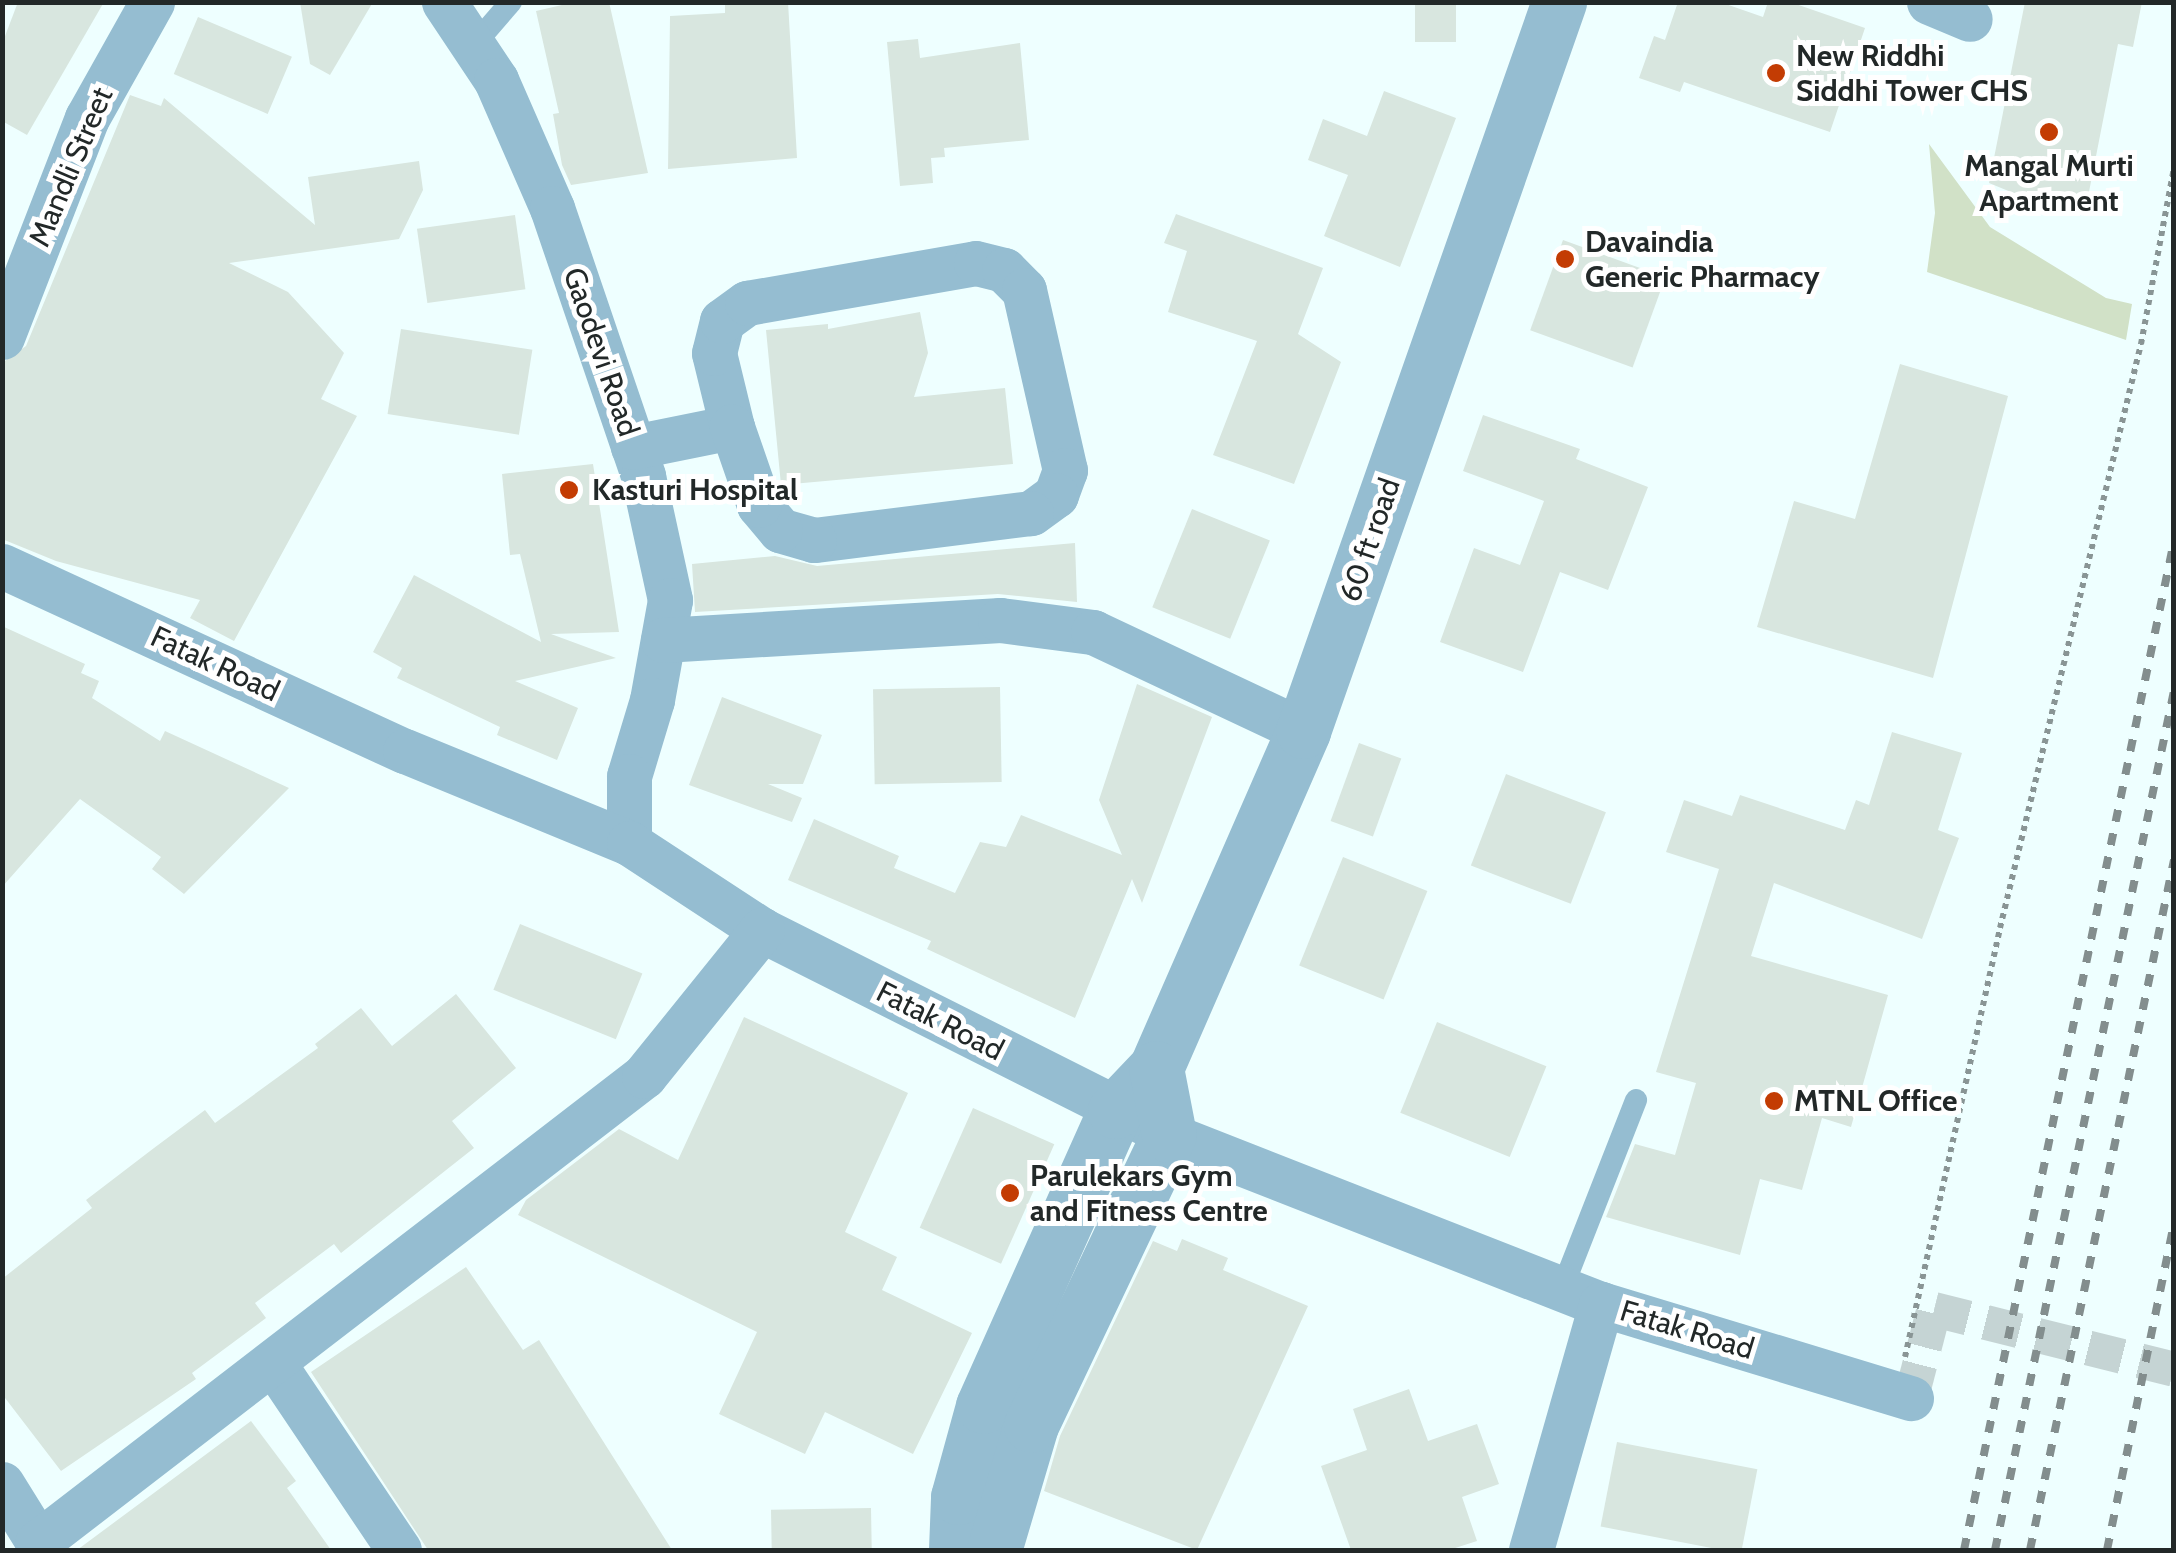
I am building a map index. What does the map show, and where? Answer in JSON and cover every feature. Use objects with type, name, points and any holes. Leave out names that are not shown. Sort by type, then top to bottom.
[{"type":"street","name":"Mandli Street","points":[[2,337],[86,118],[152,2]]},
{"type":"street","name":"Gaodevi Road","points":[[444,2],[496,80],[552,208],[633,447],[670,600],[630,776],[629,843]]},
{"type":"street","name":"60 ft road","points":[[1156,1068],[1303,731],[1559,2]]},
{"type":"street","points":[[976,263],[1004,270],[1024,290],[1065,470],[1056,495],[1031,514],[814,540],[780,530],[759,505],[732,427],[714,353],[722,320],[747,303],[976,263]]},
{"type":"street","points":[[633,447],[732,427]]},
{"type":"street","name":"Fatak Road","points":[[2,566],[405,751],[629,843],[762,930],[1169,1136],[1582,1297],[1904,1395]]},
{"type":"street","points":[[663,640],[1000,620],[1093,632],[1303,731]]},
{"type":"street","points":[[6,1494],[40,1547],[644,1076],[762,930]]},
{"type":"street","points":[[975,1541],[958,1497],[983,1406],[1115,1111],[1156,1068]]},
{"type":"street","points":[[975,1541],[1169,1136],[1156,1068]]},
{"type":"street","points":[[1530,1550],[1582,1297]]},
{"type":"street","points":[[274,1364],[400,1550]]},
{"type":"lane","points":[[473,46],[511,2]]},
{"type":"lane","points":[[1582,1297],[1636,1100]]},
{"type":"path","points":[[1904,1395],[2000,928],[2141,344],[2174,168]]},
{"type":"green space","points":[[1929,144],[1990,227],[2106,298],[2132,304],[2126,340],[1927,272],[1935,213]]},
{"type":"building","points":[[18,2],[104,2],[27,135],[2,121],[2,44]]},
{"type":"building","points":[[300,2],[373,2],[330,75],[310,64]]},
{"type":"building","points":[[575,2],[609,2],[648,173],[571,185],[562,165],[553,114],[559,113],[536,11]]},
{"type":"building","points":[[725,2],[788,2],[797,158],[668,169],[670,16],[725,13]]},
{"type":"building","points":[[1415,2],[1456,2],[1456,42],[1415,42]]},
{"type":"building","name":"New Riddhi Siddhi Tower CHS","points":[[1678,2],[1720,2],[1763,17],[1768,2],[1790,2],[1865,28],[1830,132],[1684,82],[1680,92],[1639,78],[1654,36],[1665,40]]},
{"type":"building","points":[[2025,2],[2142,2],[2133,47],[2118,44],[2087,202],[2040,204],[1989,183]]},
{"type":"building","points":[[198,17],[292,57],[268,114],[174,74]]},
{"type":"building","points":[[918,39],[920,58],[1020,43],[1029,140],[944,148],[945,157],[931,158],[933,183],[900,186],[887,42]]},
{"type":"building","points":[[1384,91],[1456,118],[1400,267],[1324,236],[1348,175],[1308,160],[1323,119],[1367,136]]},
{"type":"building","points":[[130,95],[161,106],[164,98],[315,225],[308,177],[419,161],[423,190],[399,239],[229,263],[288,292],[344,353],[321,399],[357,416],[234,641],[190,618],[200,600],[56,561],[2,539],[2,363],[26,346]]},
{"type":"building","points":[[1176,214],[1323,268],[1298,334],[1341,362],[1294,484],[1213,455],[1257,341],[1168,312],[1187,251],[1164,243]]},
{"type":"building","points":[[515,215],[525,289],[427,303],[417,229]]},
{"type":"building","points":[[1563,240],[1665,277],[1633,367],[1530,330]]},
{"type":"building","points":[[920,312],[928,353],[914,397],[1005,388],[1013,464],[781,485],[766,330],[828,324],[828,329]]},
{"type":"building","points":[[401,329],[532,350],[519,435],[388,414]]},
{"type":"building","points":[[1900,364],[2008,396],[1933,678],[1757,627],[1794,501],[1855,519]]},
{"type":"building","points":[[1483,415],[1580,449],[1576,459],[1648,487],[1608,590],[1560,572],[1523,672],[1440,642],[1474,548],[1520,565],[1544,501],[1463,471]]},
{"type":"building","points":[[593,464],[619,632],[551,634],[616,658],[515,681],[578,708],[557,760],[497,735],[500,727],[397,678],[402,668],[373,652],[414,575],[541,642],[520,554],[510,555],[502,474]]},
{"type":"building","points":[[1192,509],[1270,540],[1230,639],[1152,607]]},
{"type":"building","points":[[1075,543],[1077,602],[998,594],[695,612],[692,564],[775,556],[817,566]]},
{"type":"building","points":[[2,626],[85,664],[81,673],[99,681],[92,698],[160,741],[165,731],[289,788],[184,894],[152,869],[161,857],[80,799],[2,887]]},
{"type":"building","points":[[1137,684],[1212,717],[1142,903],[1132,879],[1075,1018],[927,949],[931,941],[788,880],[814,819],[899,856],[894,868],[955,893],[980,842],[1006,847],[1021,815],[1122,855],[1099,800]]},
{"type":"building","points":[[1000,687],[1002,782],[875,784],[873,689]]},
{"type":"building","points":[[722,697],[822,735],[803,784],[768,784],[802,798],[792,822],[689,785]]},
{"type":"building","points":[[1892,732],[1962,753],[1938,830],[1959,838],[1922,939],[1774,883],[1751,956],[1888,995],[1851,1127],[1822,1118],[1802,1190],[1760,1179],[1740,1255],[1606,1217],[1635,1144],[1675,1155],[1696,1083],[1656,1072],[1719,869],[1666,852],[1684,800],[1732,816],[1740,795],[1845,830],[1856,800],[1869,805]]},
{"type":"building","points":[[1359,743],[1401,758],[1373,836],[1331,821]]},
{"type":"building","points":[[1506,774],[1606,812],[1571,904],[1471,865]]},
{"type":"building","points":[[1343,857],[1427,891],[1384,1000],[1299,965]]},
{"type":"building","points":[[520,924],[642,973],[616,1039],[493,990]]},
{"type":"building","points":[[456,994],[516,1068],[452,1121],[474,1148],[341,1253],[334,1244],[255,1303],[266,1318],[192,1373],[196,1379],[61,1471],[2,1394],[2,1279],[92,1208],[86,1200],[154,1148],[205,1110],[215,1123],[318,1048],[315,1044],[361,1008],[392,1046]]},
{"type":"building","points":[[744,1017],[908,1093],[845,1232],[897,1257],[882,1290],[972,1333],[913,1454],[825,1412],[805,1454],[719,1414],[757,1332],[518,1215],[526,1200],[619,1129],[678,1160]]},
{"type":"building","points":[[1437,1022],[1546,1066],[1510,1157],[1400,1113]]},
{"type":"building","points":[[973,1108],[1054,1144],[1001,1264],[920,1228]]},
{"type":"building","points":[[1182,1239],[1228,1258],[1223,1270],[1308,1306],[1197,1550],[1044,1491],[1060,1436],[1153,1241],[1177,1251]]},
{"type":"building","points":[[466,1267],[523,1350],[539,1340],[672,1550],[428,1550],[311,1372]]},
{"type":"building","points":[[1409,1389],[1428,1441],[1477,1424],[1499,1484],[1462,1497],[1477,1541],[1449,1550],[1351,1550],[1321,1466],[1367,1450],[1353,1409]]},
{"type":"building","points":[[251,1421],[296,1481],[287,1488],[331,1550],[77,1550]]},
{"type":"building","points":[[1617,1442],[1757,1469],[1742,1550],[1722,1550],[1601,1526]]},
{"type":"building","points":[[871,1508],[872,1550],[772,1550],[771,1510]]},
{"type":"tunnel","points":[[1911,1398],[1934,1309],[2174,1369]]},
{"type":"railway","points":[[1964,1550],[2174,541]]},
{"type":"railway","points":[[1995,1550],[2174,691]]},
{"type":"railway","points":[[2030,1550],[2174,860]]},
{"type":"railway","points":[[2107,1550],[2174,1223]]},
{"type":"place","name":"New Riddhi Siddhi Tower CHS","points":[[1776,73]]},
{"type":"place","name":"Mangal Murti Apartment","points":[[2049,132]]},
{"type":"place","name":"Davaindia Generic Pharmacy","points":[[1565,259]]},
{"type":"place","name":"Kasturi Hospital","points":[[569,490]]},
{"type":"place","name":"MTNL Office","points":[[1774,1101]]},
{"type":"place","name":"Parulekars Gym and Fitness Centre","points":[[1010,1193]]}]
